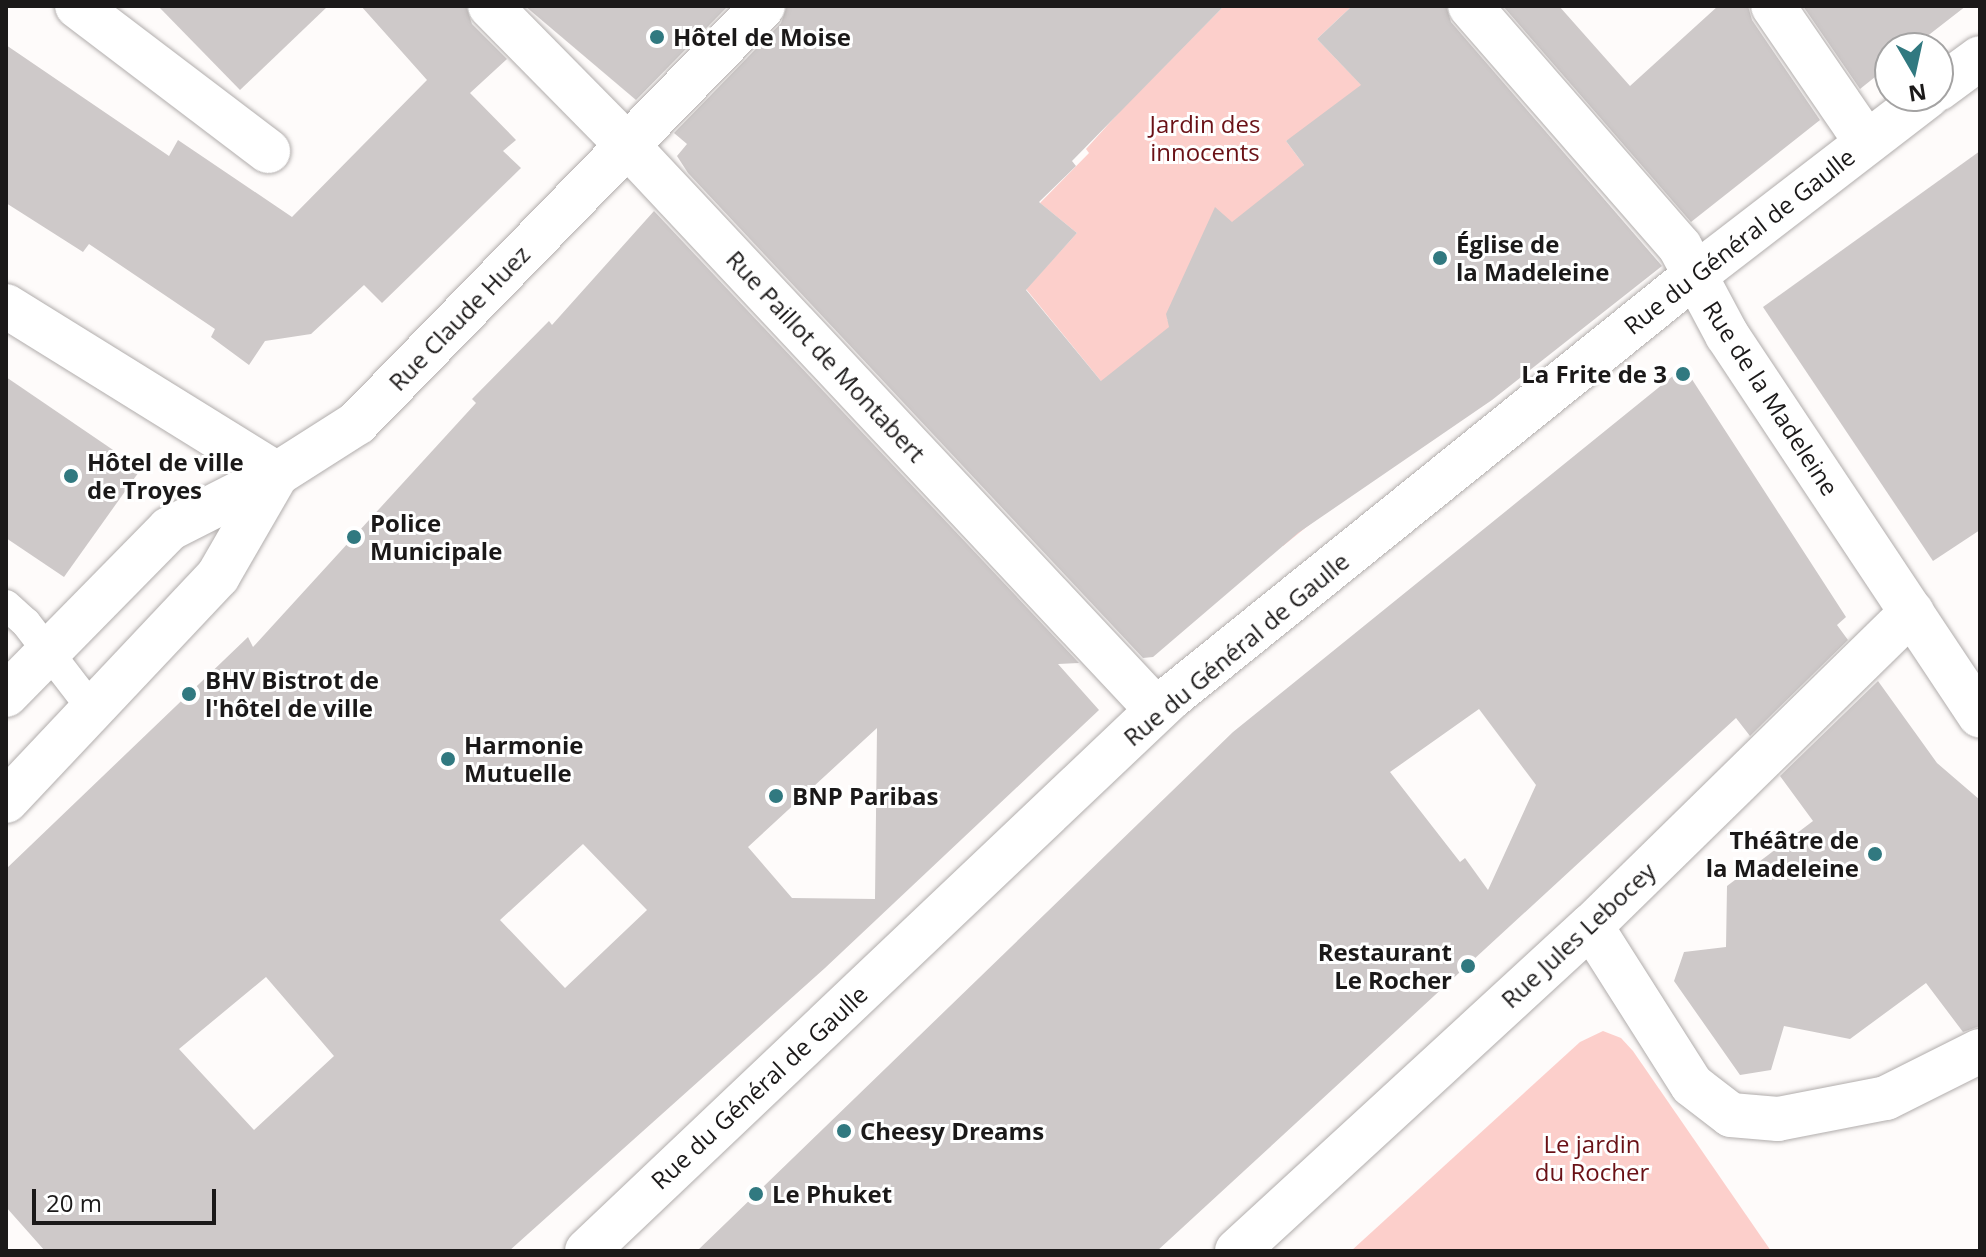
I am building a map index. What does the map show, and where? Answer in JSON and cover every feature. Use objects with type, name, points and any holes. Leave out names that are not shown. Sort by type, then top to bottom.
[{"type":"street","points":[[77,6],[268,151]]},
{"type":"street","name":"Rue Paillot de Montabert","points":[[490,6],[628,146],[1157,710]]},
{"type":"street","name":"Rue Claude Huez","points":[[6,695],[169,529],[277,474],[357,423],[763,6]]},
{"type":"street","name":"Rue de la Madeleine","points":[[1470,6],[1680,247],[1727,335],[1980,716]]},
{"type":"street","points":[[1773,6],[1866,142]]},
{"type":"street","points":[[1954,77],[1980,58]]},
{"type":"street","name":"Rue du Général de Gaulle","points":[[587,1251],[1157,710],[1694,276],[1906,112]]},
{"type":"street","points":[[6,306],[277,474]]},
{"type":"street","name":"Rue Claude Huez","points":[[6,801],[218,576],[277,474]]},
{"type":"street","name":"Rue Jules Lebocey","points":[[1237,1251],[1591,926],[1912,612]]},
{"type":"street","points":[[1591,926],[1692,1085],[1731,1115],[1778,1119],[1886,1098],[1980,1051]]},
{"type":"lane","points":[[6,605],[49,653],[93,710]]},
{"type":"green space","name":"Jardin des innocents","points":[[1224,6],[1352,6],[1317,39],[1370,94],[1286,141],[1304,165],[1167,319],[1325,512],[1283,546],[1101,381],[1026,289],[1077,233],[1040,203],[1089,153],[1086,149],[1124,107]]},
{"type":"green space","name":"Le jardin du Rocher","points":[[1603,1031],[1621,1038],[1633,1051],[1771,1251],[1351,1251],[1580,1042]]},
{"type":"building","points":[[158,6],[328,6],[240,90]]},
{"type":"building","points":[[361,6],[466,6],[472,24],[507,59],[470,93],[516,140],[503,151],[521,168],[382,303],[364,285],[311,334],[265,341],[249,365],[211,337],[215,329],[89,244],[83,252],[6,203],[6,45],[169,156],[178,140],[292,217],[427,80]]},
{"type":"building","points":[[525,6],[728,6],[636,100]]},
{"type":"building","points":[[787,6],[1224,6],[1072,161],[1076,166],[1039,202],[1077,233],[1026,290],[1101,381],[1169,327],[1166,314],[1215,207],[1232,222],[1304,165],[1286,141],[1361,85],[1317,39],[1352,6],[1446,6],[1451,22],[1662,266],[1492,400],[1298,533],[1153,657],[1143,658],[688,173],[677,156],[687,144],[674,133],[781,23]]},
{"type":"building","points":[[1503,6],[1559,6],[1630,86],[1718,6],[1748,6],[1752,20],[1820,120],[1691,222]]},
{"type":"building","points":[[1803,6],[1966,6],[1933,32],[1874,32],[1874,78],[1860,89]]},
{"type":"building","points":[[1980,151],[1980,530],[1933,561],[1763,307]]},
{"type":"building","points":[[654,211],[1079,663],[1058,664],[1099,710],[825,968],[509,1251],[45,1251],[6,1207],[6,869],[248,637],[253,647],[476,403],[472,399],[549,321],[552,325]],"holes":[[[877,728],[875,899],[792,898],[748,847]],[[583,844],[647,910],[565,988],[500,920]],[[266,977],[334,1056],[254,1130],[179,1049]]]},
{"type":"building","points":[[1684,367],[1846,617],[1837,625],[1848,640],[1750,736],[1736,718],[1157,1251],[697,1251],[1233,732]],"holes":[[[1479,709],[1536,785],[1488,890],[1465,858],[1460,862],[1390,772]]]},
{"type":"building","name":"Hôtel de ville de Troyes","points":[[6,377],[141,469],[64,577],[6,538]]},
{"type":"building","name":"Théâtre de la Madeleine","points":[[1878,681],[1937,763],[1980,800],[1980,1026],[1963,1032],[1926,983],[1850,1039],[1784,1026],[1771,1070],[1740,1075],[1674,981],[1684,952],[1726,947],[1727,886],[1813,821],[1780,776]]},
{"type":"place","name":"Hôtel de Moise","points":[[657,37]]},
{"type":"place","name":"Église de la Madeleine","points":[[1440,258]]},
{"type":"place","name":"La Frite de 3","points":[[1683,374]]},
{"type":"place","name":"Hôtel de ville de Troyes","points":[[71,476]]},
{"type":"place","name":"Police Municipale","points":[[354,537]]},
{"type":"place","name":"BHV Bistrot de l'hôtel de ville","points":[[189,694]]},
{"type":"place","name":"Harmonie Mutuelle","points":[[448,759]]},
{"type":"place","name":"BNP Paribas","points":[[776,796]]},
{"type":"place","name":"Théâtre de la Madeleine","points":[[1875,854]]},
{"type":"place","name":"Restaurant Le Rocher","points":[[1468,966]]},
{"type":"place","name":"Cheesy Dreams","points":[[844,1131]]},
{"type":"place","name":"Le Phuket","points":[[756,1194]]}]
